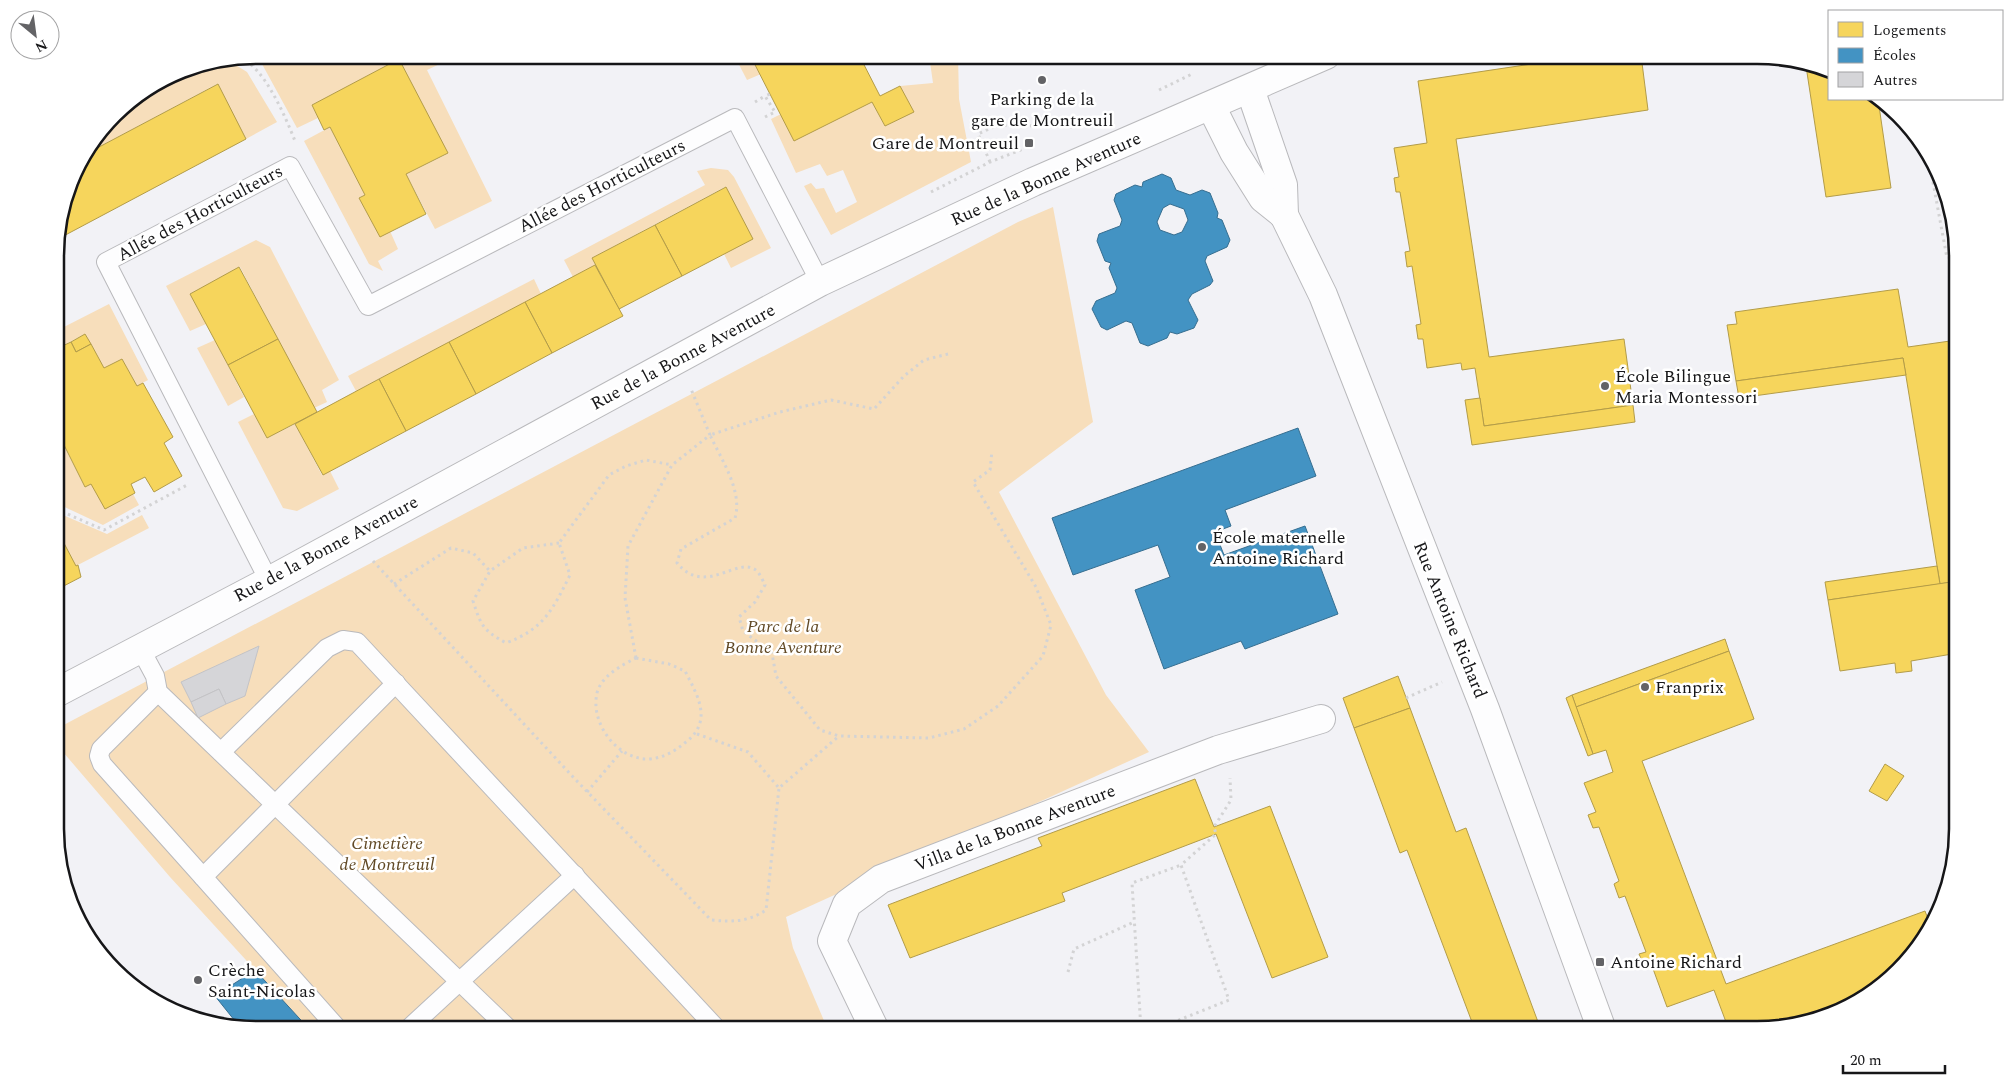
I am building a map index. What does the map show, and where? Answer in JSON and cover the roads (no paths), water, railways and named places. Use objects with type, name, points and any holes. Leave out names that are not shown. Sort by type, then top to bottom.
[{"type":"street","name":"Rue de la Bonne Aventure","points":[[64,689],[269,581],[820,282],[1033,182],[1306,64]]},
{"type":"street","name":"Rue Antoine Richard","points":[[1250,89],[1283,185],[1284,215],[1323,295],[1470,670],[1599,1021]]},
{"type":"street","name":"Rue Antoine Richard","points":[[1211,106],[1234,152],[1263,198],[1284,215]]},
{"type":"street","name":"Villa de la Bonne Aventure","points":[[871,1021],[832,941],[847,904],[881,880],[1218,750],[1321,719]]},
{"type":"lane","name":"Allée des Horticulteurs","points":[[269,581],[106,262],[290,166],[368,306],[735,118],[820,282]]},
{"type":"lane","points":[[221,752],[327,648],[343,640],[357,642],[710,1021]]},
{"type":"lane","points":[[140,648],[154,676],[158,692],[501,1021]]},
{"type":"lane","points":[[203,877],[396,683]]},
{"type":"lane","points":[[158,692],[101,749],[99,756],[102,764],[331,1021]]},
{"type":"lane","points":[[417,1021],[575,875]]},
{"type":"place","name":"Parking de la gare de Montreuil","points":[[1042,80]]},
{"type":"place","name":"Gare de Montreuil","points":[[1029,143]]},
{"type":"place","name":"École Bilingue Maria Montessori","points":[[1605,386]]},
{"type":"place","name":"École maternelle Antoine Richard","points":[[1202,547]]},
{"type":"place","name":"Franprix","points":[[1645,687]]},
{"type":"place","name":"Antoine Richard","points":[[1600,962]]},
{"type":"place","name":"Crèche Saint-Nicolas","points":[[198,980]]},
{"type":"park label","name":"Parc de la Bonne Aventure","points":[[783,636]]},
{"type":"park label","name":"Cimetière de Montreuil","points":[[387,853]]}]
